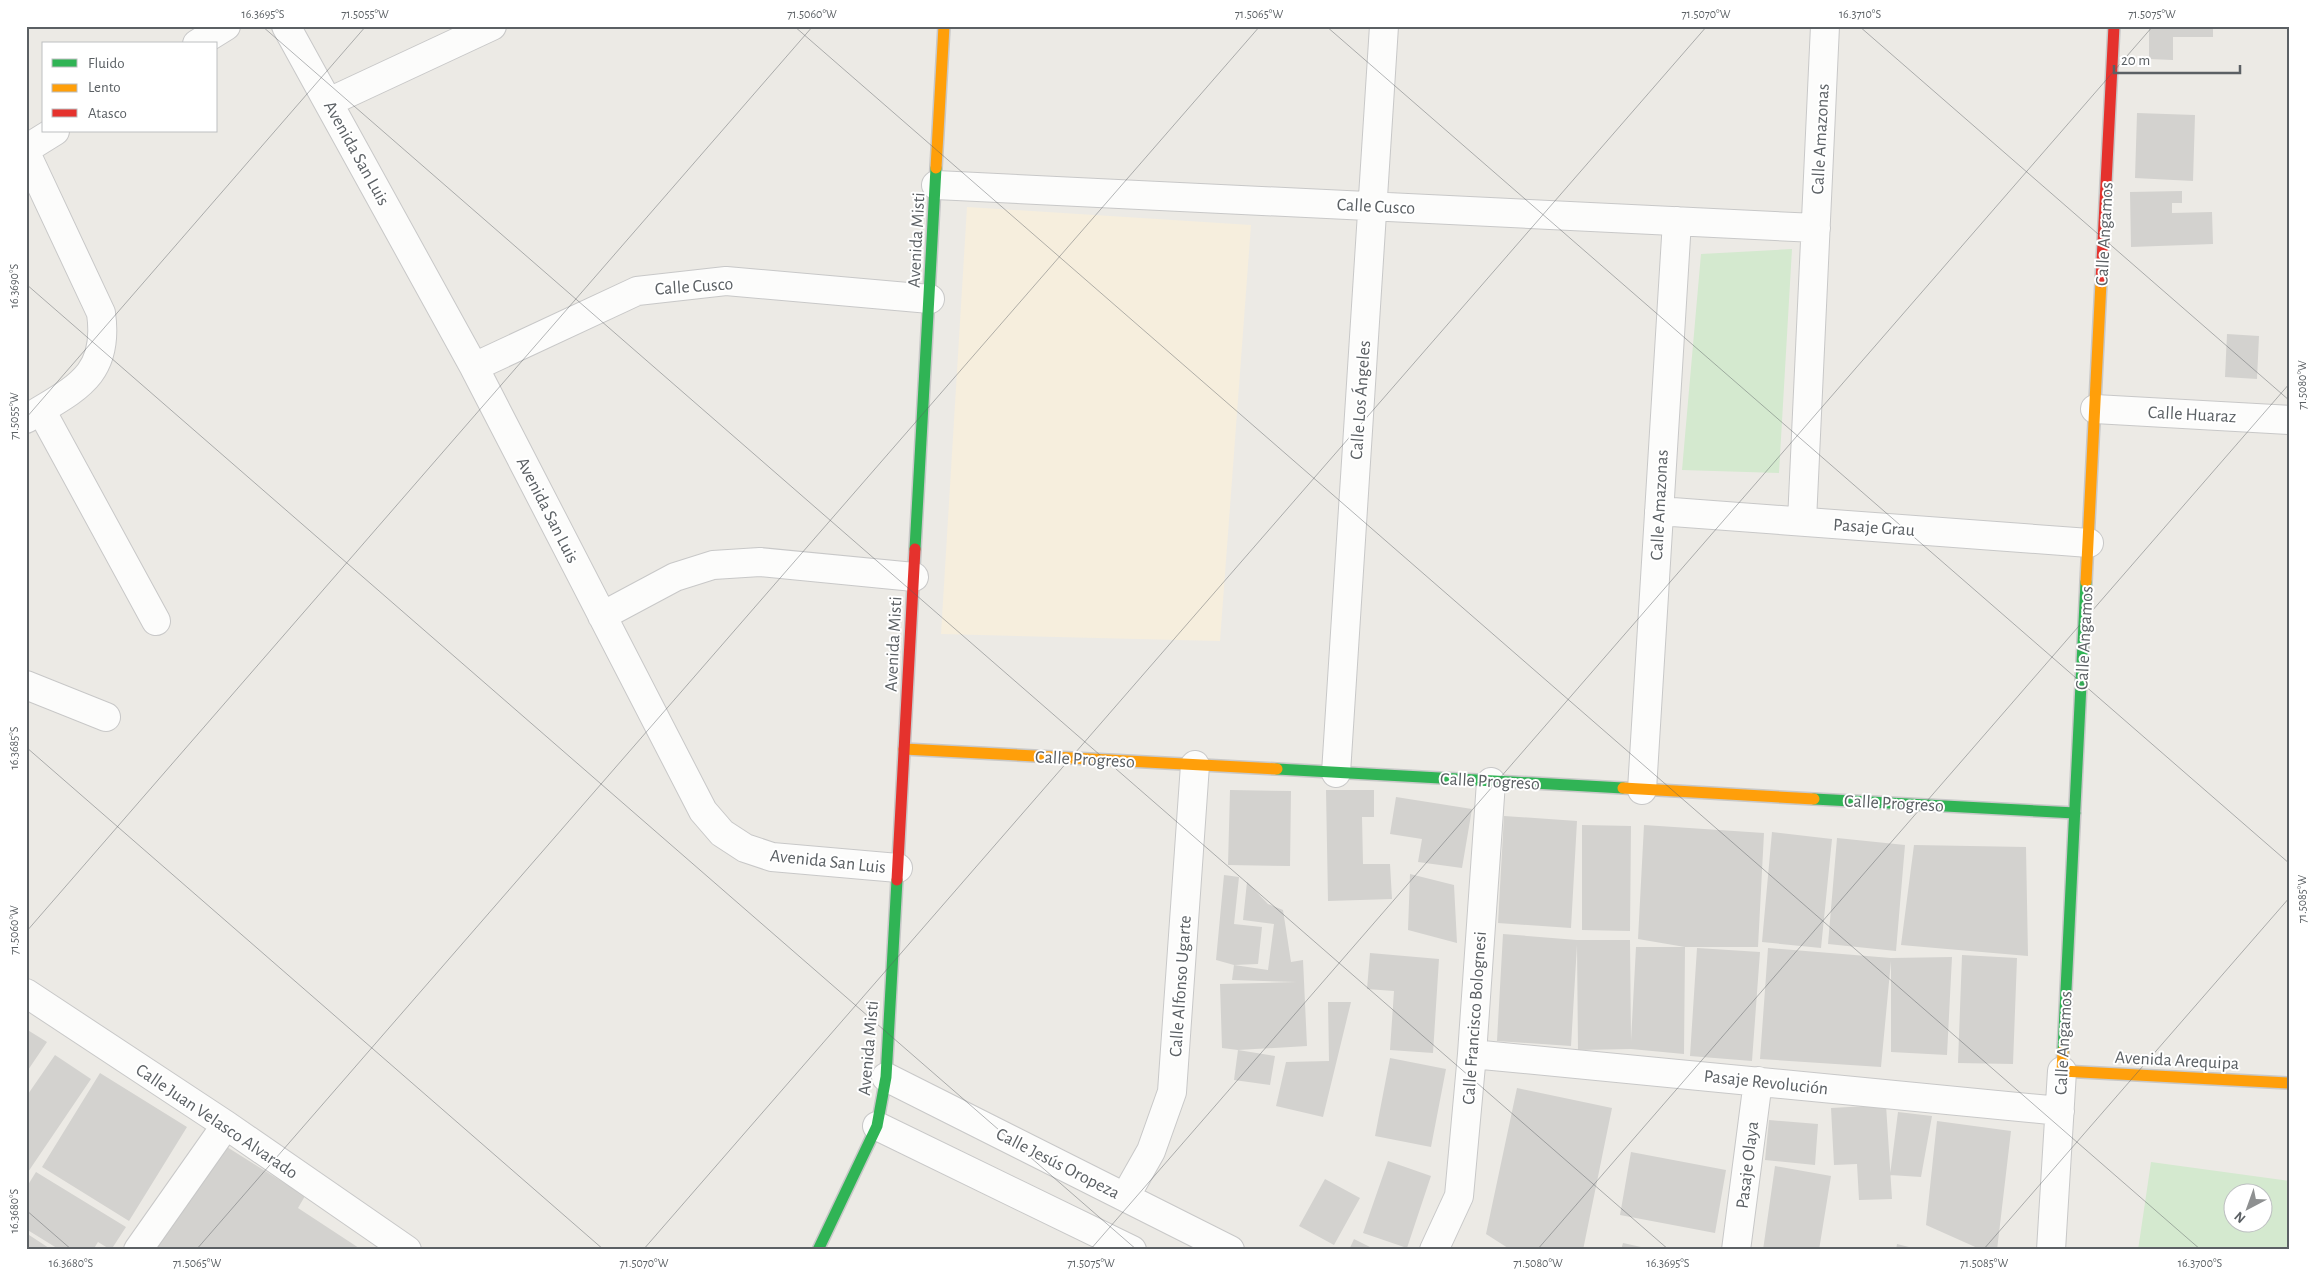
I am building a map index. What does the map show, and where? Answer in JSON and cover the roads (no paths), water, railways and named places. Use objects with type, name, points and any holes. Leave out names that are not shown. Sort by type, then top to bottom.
[{"type":"street","points":[[200,42],[226,26]]},
{"type":"street","name":"Avenida San Luis","points":[[286,26],[474,367],[703,811],[722,832],[745,848],[772,857],[898,868]]},
{"type":"street","points":[[329,102],[492,26]]},
{"type":"street","name":"Avenida Misti","points":[[818,1250],[877,1126],[886,1077],[944,26]]},
{"type":"street","name":"Calle Los Ángeles","points":[[1336,773],[1384,26]]},
{"type":"street","name":"Calle Amazonas","points":[[1802,521],[1825,26]]},
{"type":"street","name":"Calle Angamos","points":[[2051,1250],[2060,1111],[2114,26]]},
{"type":"street","points":[[26,149],[53,132]]},
{"type":"street","points":[[26,153],[101,313],[104,335],[100,357],[88,376],[71,391],[34,415],[156,621]]},
{"type":"street","name":"Calle Cusco","points":[[936,185],[1816,228]]},
{"type":"street","name":"Calle Amazonas","points":[[1642,790],[1677,221]]},
{"type":"street","name":"Calle Cusco","points":[[474,367],[636,291],[726,281],[930,298]]},
{"type":"street","name":"Calle Huaraz","points":[[2095,409],[2290,420]]},
{"type":"street","name":"Pasaje Grau","points":[[1659,511],[2089,543]]},
{"type":"street","points":[[602,616],[675,576],[712,566],[760,562],[914,577]]},
{"type":"street","points":[[26,685],[106,718]]},
{"type":"street","name":"Calle Progreso","points":[[904,749],[2075,813]]},
{"type":"street","name":"Calle Alfonso Ugarte","points":[[1125,1197],[1151,1151],[1172,1092],[1195,765]]},
{"type":"street","name":"Calle Francisco Bolognesi","points":[[1434,1250],[1459,1196],[1472,1054],[1491,782]]},
{"type":"street","name":"Calle Juan Velasco Alvarado","points":[[26,993],[226,1125],[407,1250]]},
{"type":"street","name":"Pasaje Revolución","points":[[1472,1054],[2060,1111]]},
{"type":"street","name":"Avenida Arequipa","points":[[2062,1071],[2290,1083]]},
{"type":"street","name":"Calle Jesús Oropeza","points":[[886,1077],[1230,1250]]},
{"type":"street","name":"Pasaje Olaya","points":[[1736,1250],[1758,1081]]},
{"type":"street","points":[[138,1250],[226,1125]]},
{"type":"street","points":[[877,1126],[1132,1250]]}]
